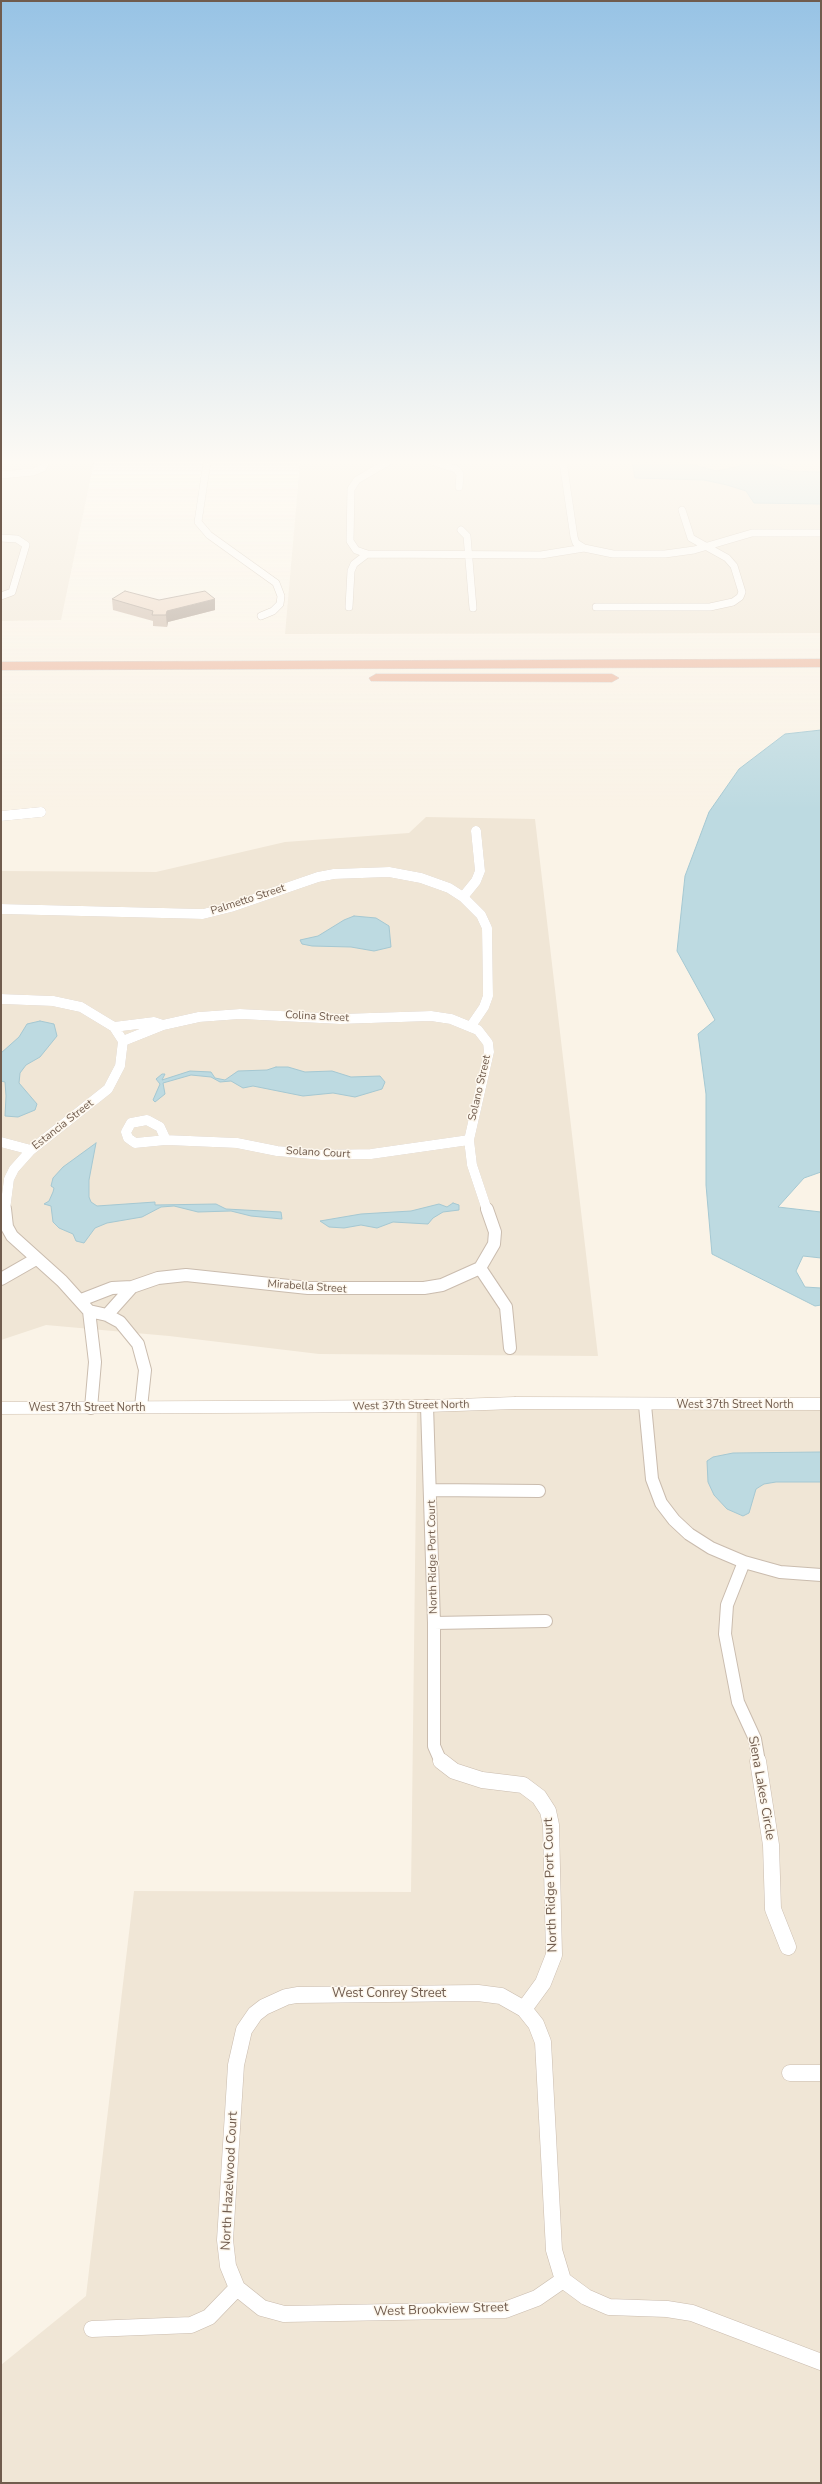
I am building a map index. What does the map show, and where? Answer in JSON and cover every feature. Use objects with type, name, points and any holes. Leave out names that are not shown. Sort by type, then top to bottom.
[{"type":"highway","points":[[1,665],[821,663]]},
{"type":"highway","points":[[5,680],[709,678]]},
{"type":"street","points":[[3,596],[12,592],[17,578]]},
{"type":"street","points":[[261,616],[273,611],[280,604],[282,596],[276,583],[269,578]]},
{"type":"street","points":[[349,607],[351,578]]},
{"type":"street","points":[[470,578],[473,608]]},
{"type":"street","points":[[596,607],[710,607],[733,602],[742,592],[738,578]]},
{"type":"street","points":[[1,816],[41,812]]},
{"type":"street","points":[[471,1026],[484,1008],[488,996],[486,946],[487,928],[481,916],[463,897],[476,881],[480,871],[476,831]]},
{"type":"street","name":"Palmetto Street","points":[[1,909],[204,914],[231,907],[318,877],[365,871],[389,872],[421,878],[449,888],[463,897]]},
{"type":"street","points":[[1,999],[53,1001],[81,1007],[114,1027],[123,1041]]},
{"type":"street","name":"Colina Street","points":[[123,1041],[163,1025],[199,1017],[240,1014],[340,1019],[431,1016],[451,1019],[471,1026]]},
{"type":"street","name":"Colina Street","points":[[114,1027],[154,1022],[163,1025]]},
{"type":"street","name":"Solano Street","points":[[471,1026],[484,1036],[489,1052],[469,1140],[472,1165],[496,1232],[490,1255],[480,1268]]},
{"type":"street","name":"Estancia Street","points":[[91,1408],[96,1362],[89,1312],[81,1300],[12,1236],[7,1227],[4,1203],[9,1179],[14,1169],[31,1150],[108,1089],[120,1066],[123,1041]]},
{"type":"street","name":"Solano Court","points":[[166,1140],[237,1142],[277,1151],[354,1155],[469,1140]]},
{"type":"street","points":[[1,1142],[31,1150]]},
{"type":"street","points":[[1,1279],[36,1259]]},
{"type":"street","points":[[480,1268],[506,1307],[510,1348]]},
{"type":"street","name":"Mirabella Street","points":[[81,1300],[112,1288],[132,1287],[158,1278],[186,1275],[308,1288],[424,1288],[464,1278],[480,1268]]},
{"type":"street","name":"Mirabella Street","points":[[107,1315],[132,1287]]},
{"type":"street","points":[[89,1312],[107,1315],[124,1326],[138,1344],[145,1370],[142,1407]]},
{"type":"street","name":"West 37th Street North","points":[[1,1408],[427,1406],[515,1403],[645,1405],[821,1404]]},
{"type":"street","points":[[645,1405],[652,1479],[661,1504],[689,1534],[711,1548],[744,1562],[780,1572],[821,1575]]},
{"type":"street","name":"North Ridge Port Court","points":[[427,1406],[432,1490],[434,1746],[442,1764],[454,1771],[482,1780],[523,1785],[539,1797],[548,1811],[551,1825],[554,1955],[543,1983],[524,2009]]},
{"type":"street","name":"North Ridge Port Court","points":[[432,1490],[539,1492]]},
{"type":"street","name":"Siena Lakes Circle","points":[[744,1562],[727,1605],[725,1634],[738,1702],[755,1739],[771,1846],[773,1909],[788,1947]]},
{"type":"street","name":"North Ridge Port Court","points":[[434,1623],[546,1621]]},
{"type":"street","name":"West Conrey Street","points":[[255,2014],[264,2007],[286,1997],[309,1994],[490,1994],[510,1999],[524,2009]]},
{"type":"street","points":[[524,2009],[540,2034],[545,2052],[554,2250],[563,2280],[586,2298],[609,2307],[667,2309],[692,2313],[821,2362]]},
{"type":"street","name":"North Hazelwood Court","points":[[237,2288],[228,2266],[225,2240],[236,2065],[240,2040],[244,2030],[255,2014]]},
{"type":"street","points":[[790,2074],[821,2073]]},
{"type":"street","name":"West Brookview Street","points":[[237,2288],[252,2302],[262,2308],[284,2314],[497,2310],[525,2304],[563,2280]]},
{"type":"street","points":[[92,2329],[181,2327],[191,2325],[209,2317],[237,2288]]},
{"type":"shaded area","points":[[1,578],[70,578],[61,620],[1,621]]},
{"type":"shaded area","points":[[290,578],[821,578],[821,633],[285,634]]},
{"type":"shaded area","points":[[426,817],[535,819],[598,1356],[319,1354],[169,1336],[46,1325],[1,1340],[1,871],[156,872],[285,842],[409,833]]},
{"type":"shaded area","points":[[821,1404],[821,2483],[1,2483],[1,2365],[86,2296],[134,1891],[411,1892],[417,1406]]},
{"type":"water","points":[[821,730],[821,1172],[804,1178],[778,1207],[821,1212],[821,1258],[803,1256],[796,1271],[805,1287],[821,1288],[821,1305],[815,1306],[712,1254],[706,1185],[706,1094],[698,1034],[715,1020],[677,951],[685,876],[709,812],[739,769],[785,734]]},
{"type":"water","points":[[354,916],[376,918],[389,926],[391,947],[374,951],[351,947],[312,946],[302,944],[300,940],[318,936],[344,920]]},
{"type":"water","points":[[40,1021],[54,1024],[57,1036],[40,1057],[26,1065],[20,1073],[19,1083],[37,1104],[35,1110],[18,1117],[5,1116],[6,1096],[5,1082],[1,1081],[1,1053],[19,1037],[27,1024]]},
{"type":"water","points":[[276,1067],[288,1067],[305,1072],[332,1071],[351,1077],[380,1076],[385,1082],[382,1089],[355,1097],[333,1093],[303,1096],[253,1086],[243,1088],[231,1081],[220,1082],[211,1077],[191,1075],[163,1083],[165,1094],[155,1102],[153,1100],[160,1084],[156,1079],[162,1074],[165,1074],[162,1080],[190,1071],[211,1072],[215,1078],[225,1080],[238,1071],[267,1070]]},
{"type":"water","points":[[96,1143],[89,1180],[89,1197],[91,1202],[97,1206],[155,1202],[155,1205],[216,1204],[226,1209],[281,1212],[282,1219],[251,1216],[231,1211],[198,1212],[174,1206],[161,1207],[142,1217],[107,1223],[95,1228],[84,1243],[76,1241],[73,1234],[59,1228],[53,1222],[51,1206],[44,1204],[49,1201],[53,1192],[54,1188],[51,1186],[53,1178],[63,1167]]},
{"type":"water","points":[[453,1203],[459,1205],[459,1210],[443,1212],[433,1218],[428,1224],[393,1222],[377,1228],[361,1225],[344,1228],[329,1227],[320,1221],[361,1214],[411,1211],[439,1204],[447,1207]]},
{"type":"water","points":[[821,1452],[821,1482],[776,1482],[764,1484],[756,1489],[749,1513],[743,1516],[727,1509],[714,1495],[708,1482],[707,1461],[713,1457],[733,1453]]},
{"type":"building","points":[[125,591],[159,600],[205,591],[215,599],[167,611],[166,615],[152,615],[153,611],[112,599]]}]
